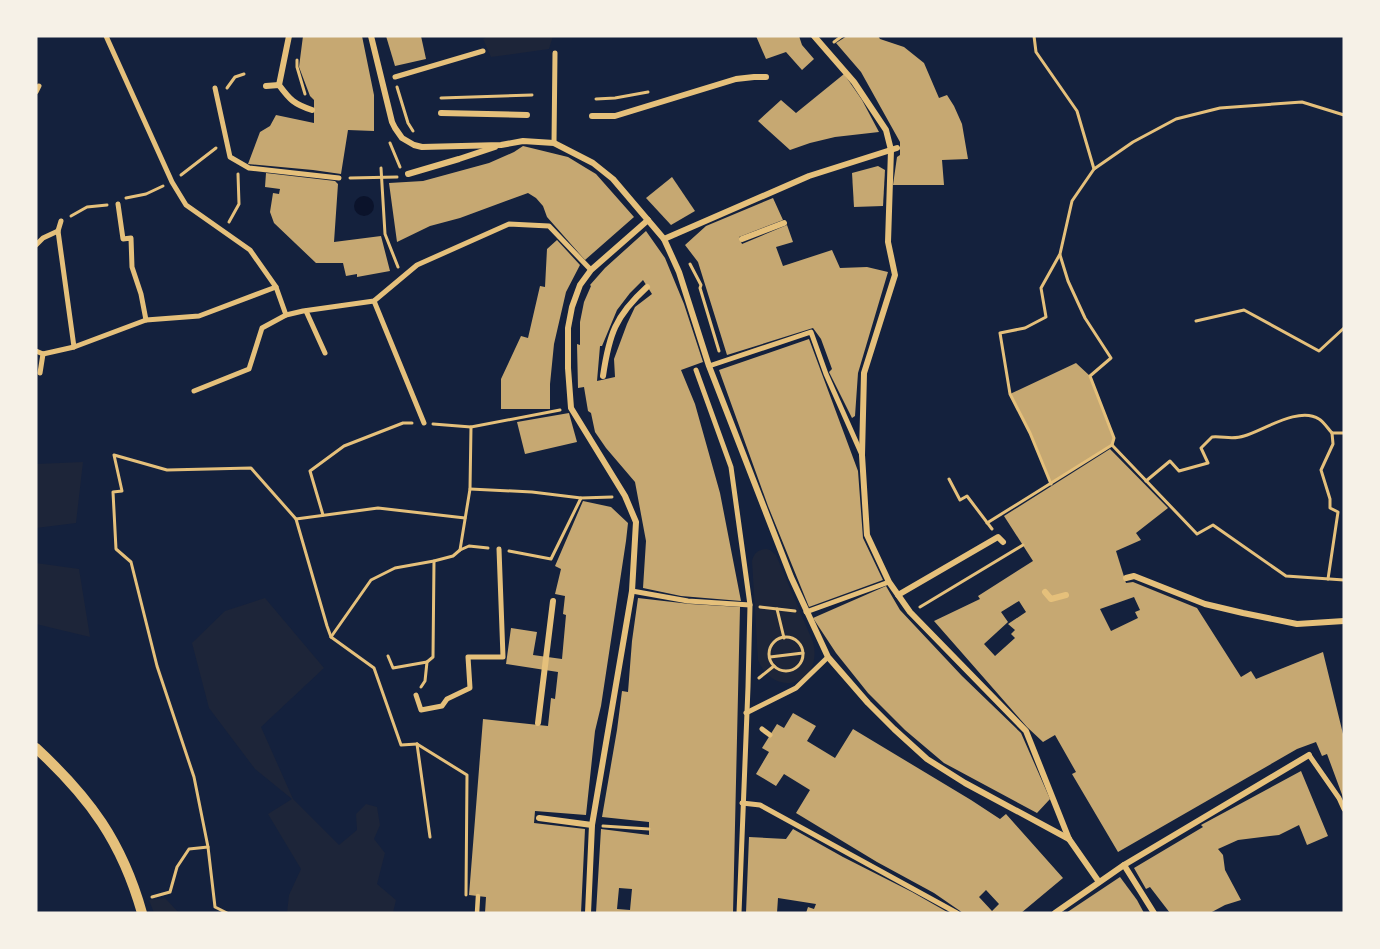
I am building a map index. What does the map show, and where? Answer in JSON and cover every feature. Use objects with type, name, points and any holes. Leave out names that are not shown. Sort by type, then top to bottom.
[{"type":"street","points":[[106,36],[172,182],[186,205],[250,250],[276,287],[286,315]]},
{"type":"street","points":[[289,36],[279,85],[289,98],[312,110]]},
{"type":"street","points":[[371,36],[392,122],[402,138],[422,147],[501,145]]},
{"type":"street","points":[[814,36],[854,82],[886,130],[894,149],[888,242],[895,275],[864,373],[862,454],[867,535],[889,582],[910,612],[1026,731],[1069,839],[1099,882]]},
{"type":"street","points":[[394,77],[483,51]]},
{"type":"street","points":[[554,143],[555,53]]},
{"type":"street","points":[[592,116],[615,116],[736,79],[761,75]]},
{"type":"street","points":[[266,86],[279,85]]},
{"type":"street","points":[[214,88],[230,157],[249,168],[339,178]]},
{"type":"street","points":[[441,113],[527,114]]},
{"type":"street","points":[[406,175],[501,145],[523,141],[554,143],[593,163],[613,179],[664,239],[679,272],[709,366],[806,612],[828,657],[868,703],[927,759],[965,783],[1069,839]]},
{"type":"street","points":[[664,239],[809,176],[894,149]]},
{"type":"street","points":[[118,204],[123,239],[131,238],[132,267],[141,294],[146,320]]},
{"type":"street","points":[[588,913],[592,825],[632,591],[636,522],[625,496],[571,408],[568,328],[580,285],[591,270],[648,220]]},
{"type":"street","points":[[61,221],[58,231],[74,347]]},
{"type":"street","points":[[742,239],[784,223]]},
{"type":"street","points":[[194,391],[249,369],[262,328],[286,315],[374,301],[417,265],[509,224],[549,226],[591,270]]},
{"type":"street","points":[[36,245],[43,238],[58,231]]},
{"type":"street","points":[[36,351],[44,354],[74,347],[146,320],[199,316],[276,287]]},
{"type":"street","points":[[603,376],[612,333],[618,320],[630,302],[647,287]]},
{"type":"street","points":[[374,301],[424,423]]},
{"type":"street","points":[[306,311],[325,353]]},
{"type":"street","points":[[709,366],[811,332],[826,374],[862,454]]},
{"type":"street","points":[[40,373],[44,354]]},
{"type":"street","points":[[696,370],[731,467],[750,606],[739,913]]},
{"type":"street","points":[[898,595],[1000,540]]},
{"type":"street","points":[[416,695],[421,710],[442,706],[447,699],[470,687],[468,657],[503,657],[499,549]]},
{"type":"street","points":[[1126,578],[1134,576],[1205,604],[1297,624],[1344,621]]},
{"type":"street","points":[[806,612],[889,582]]},
{"type":"street","points":[[632,591],[688,600],[750,606]]},
{"type":"street","points":[[1045,592],[1051,599],[1066,595]]},
{"type":"street","points":[[538,723],[553,601]]},
{"type":"street","points":[[746,713],[796,688],[828,657]]},
{"type":"street","points":[[762,729],[770,735]]},
{"type":"street","points":[[36,748],[77,789],[100,818],[127,869],[142,913]]},
{"type":"street","points":[[1055,913],[1124,866],[1309,755],[1344,808]]},
{"type":"street","points":[[742,803],[760,805],[957,913]]},
{"type":"street","points":[[539,818],[592,825]]},
{"type":"street","points":[[1124,866],[1154,913]]},
{"type":"lane","points":[[477,913],[478,896]]},
{"type":"path","points":[[834,42],[842,36]]},
{"type":"path","points":[[1034,36],[1036,52],[1077,111],[1094,169]]},
{"type":"path","points":[[298,58],[297,67],[307,98]]},
{"type":"path","points":[[235,77],[244,74]]},
{"type":"path","points":[[441,98],[532,95]]},
{"type":"path","points":[[1051,484],[1030,433],[1010,394],[1000,333],[1025,328],[1046,317],[1041,288],[1060,254],[1072,201],[1094,169],[1133,142],[1176,119],[1220,108],[1302,102],[1344,115]]},
{"type":"path","points":[[387,136],[400,167]]},
{"type":"path","points":[[172,182],[218,147],[230,157],[237,173],[239,204],[224,232]]},
{"type":"path","points":[[381,168],[384,234],[400,270]]},
{"type":"path","points":[[339,178],[381,178],[406,175]]},
{"type":"path","points":[[949,479],[960,500],[967,496],[987,523],[1113,445],[1114,438],[1090,376],[1111,358],[1085,318],[1068,281],[1060,254]]},
{"type":"path","points":[[693,274],[700,288]]},
{"type":"path","points":[[1196,321],[1244,310],[1319,351],[1344,328]]},
{"type":"path","points":[[323,515],[310,471],[344,446],[403,423],[471,427],[571,408]]},
{"type":"path","points":[[1146,481],[1170,461],[1179,471],[1208,463],[1202,448],[1212,436],[1233,439],[1302,414],[1319,419],[1332,433],[1334,444],[1321,470],[1330,499],[1330,508],[1338,512],[1328,579]]},
{"type":"path","points":[[460,550],[470,489],[471,427]]},
{"type":"path","points":[[1332,433],[1344,433]]},
{"type":"path","points":[[1113,445],[1197,534],[1213,525],[1286,576],[1344,580]]},
{"type":"path","points":[[227,913],[215,907],[208,847],[194,777],[157,666],[131,562],[116,549],[113,492],[122,491],[114,455],[167,470],[251,468],[296,519],[331,637],[374,668],[401,745],[417,744],[467,775],[466,895]]},
{"type":"path","points":[[470,489],[532,492],[581,498],[625,496]]},
{"type":"path","points":[[331,637],[371,580],[395,568],[453,556],[469,546],[550,559],[581,498]]},
{"type":"path","points":[[296,519],[378,508],[465,518]]},
{"type":"path","points":[[925,603],[1023,545]]},
{"type":"path","points":[[388,656],[393,668],[427,662],[433,657],[434,561]]},
{"type":"path","points":[[750,606],[806,612]]},
{"type":"path","points":[[777,609],[784,638]]},
{"type":"path","points":[[784,638],[792,639],[800,645],[803,653],[799,665],[789,671],[774,666],[770,657],[772,645],[784,638]]},
{"type":"path","points":[[770,657],[803,653]]},
{"type":"path","points":[[416,695],[425,681],[427,662]]},
{"type":"path","points":[[417,744],[430,837]]},
{"type":"path","points":[[592,825],[649,829]]},
{"type":"path","points":[[138,900],[170,892],[177,867],[189,849],[208,847]]},
{"type":"shaded area","points":[[488,36],[553,36],[549,49],[491,57],[483,39]]},
{"type":"shaded area","points":[[364,196],[371,199],[374,206],[371,213],[364,216],[357,213],[354,206],[357,199]]},
{"type":"shaded area","points":[[83,462],[76,523],[36,528],[36,464]]},
{"type":"shaded area","points":[[766,549],[776,555],[813,642],[814,656],[811,668],[805,677],[796,682],[785,683],[775,680],[765,672],[758,660],[752,561],[757,552]]},
{"type":"shaded area","points":[[36,563],[79,569],[90,637],[36,624]]},
{"type":"shaded area","points":[[265,598],[324,668],[261,727],[293,799],[339,845],[357,830],[356,814],[366,804],[377,807],[380,825],[374,839],[385,853],[377,884],[396,900],[393,913],[287,913],[289,895],[301,869],[268,814],[292,799],[255,769],[209,708],[192,643],[225,611]]},
{"type":"shaded area","points":[[165,898],[179,913],[154,913],[149,900]]},
{"type":"building","points":[[303,36],[362,36],[374,95],[374,131],[348,130],[341,174],[248,164],[260,132],[270,126],[276,115],[314,123],[314,100],[310,96],[299,67]]},
{"type":"building","points":[[386,36],[421,36],[426,59],[395,66]]},
{"type":"building","points":[[756,36],[799,36],[802,45],[814,59],[802,70],[786,52],[766,59]]},
{"type":"building","points":[[847,36],[878,36],[880,39],[904,47],[924,63],[939,98],[947,95],[962,124],[968,159],[942,160],[944,185],[893,185],[897,157],[900,155],[900,142],[861,72],[836,43]]},
{"type":"building","points":[[844,74],[862,100],[879,132],[835,137],[790,150],[758,121],[781,100],[796,113]]},
{"type":"building","points":[[523,146],[568,157],[596,174],[634,217],[585,260],[547,217],[543,206],[528,193],[460,218],[430,226],[397,242],[389,183],[423,181],[489,163]]},
{"type":"building","points":[[878,166],[885,170],[883,206],[854,207],[852,173]]},
{"type":"building","points":[[266,173],[335,181],[338,184],[334,242],[381,236],[390,271],[357,277],[357,274],[346,276],[343,263],[316,263],[274,223],[270,212],[273,193],[279,194],[280,189],[265,187]]},
{"type":"building","points":[[672,177],[695,211],[671,225],[646,198]]},
{"type":"building","points":[[773,198],[783,220],[739,237],[742,244],[787,225],[793,242],[776,247],[783,266],[832,250],[840,268],[867,267],[888,272],[858,373],[855,416],[852,418],[829,372],[832,369],[821,339],[813,328],[727,355],[698,262],[685,245],[706,226]]},
{"type":"building","points":[[646,231],[665,258],[684,304],[703,362],[681,370],[695,404],[720,493],[741,601],[681,596],[643,588],[646,541],[635,482],[595,432],[591,413],[588,411],[584,387],[578,388],[577,344],[580,345],[580,322],[584,302],[590,285],[605,268]],"holes":[[[643,280],[652,294],[635,307],[627,324],[614,359],[615,377],[597,381],[600,346],[602,346],[617,310]]]},
{"type":"building","points":[[557,240],[580,265],[566,292],[554,344],[550,409],[501,409],[501,379],[521,336],[528,338],[540,286],[545,287],[547,249]]},
{"type":"building","points":[[809,339],[858,471],[863,538],[883,580],[809,607],[768,506],[719,370]]},
{"type":"building","points":[[1076,363],[1090,376],[1114,438],[1112,445],[1051,484],[1030,433],[1010,394]]},
{"type":"building","points":[[569,413],[577,442],[525,454],[517,422]]},
{"type":"building","points":[[1110,449],[1168,508],[1136,533],[1141,540],[1116,551],[1126,583],[1133,582],[1197,608],[1241,677],[1251,671],[1256,679],[1323,652],[1344,738],[1344,800],[1327,754],[1322,756],[1316,742],[1297,749],[1118,852],[1072,774],[1076,772],[1055,735],[1043,742],[1027,727],[934,621],[980,599],[978,596],[1033,561],[1004,516]],"holes":[[[1134,597],[1140,610],[1135,612],[1138,618],[1111,631],[1100,609]],[[1019,601],[1026,612],[1008,624],[1015,630],[1011,634],[1015,638],[995,656],[984,644],[1008,622],[1001,612]]]},
{"type":"building","points":[[583,501],[611,507],[628,523],[601,706],[595,731],[586,815],[535,811],[534,823],[585,829],[581,913],[485,913],[486,897],[469,895],[483,719],[548,726],[551,698],[555,699],[558,672],[506,664],[511,628],[537,632],[533,655],[562,659],[566,615],[563,614],[565,596],[555,594],[561,569],[555,566]]},
{"type":"building","points":[[886,586],[900,610],[962,676],[1021,733],[1050,799],[1037,813],[944,763],[905,730],[868,693],[836,653],[813,618]]},
{"type":"building","points":[[638,598],[740,607],[733,913],[596,913],[601,829],[649,835],[649,822],[602,817],[622,691],[628,692]],"holes":[[[619,888],[632,889],[630,910],[617,909]]]},
{"type":"building","points":[[793,713],[816,726],[807,741],[835,758],[853,729],[1000,819],[1006,814],[1063,878],[1021,913],[963,913],[934,893],[796,813],[810,790],[784,774],[776,786],[756,774],[769,752],[762,748],[777,724],[784,728]],"holes":[[[986,890],[999,904],[992,911],[979,897]]]},
{"type":"building","points":[[1301,771],[1328,836],[1307,845],[1299,825],[1279,835],[1238,840],[1218,849],[1223,855],[1225,870],[1241,900],[1210,913],[1170,913],[1150,887],[1146,889],[1134,868],[1203,827],[1201,825]]},
{"type":"building","points":[[793,829],[949,913],[806,913],[808,907],[814,909],[816,904],[778,898],[777,913],[746,913],[749,837],[786,839]]},
{"type":"building","points":[[1120,877],[1144,913],[1066,913]]}]
